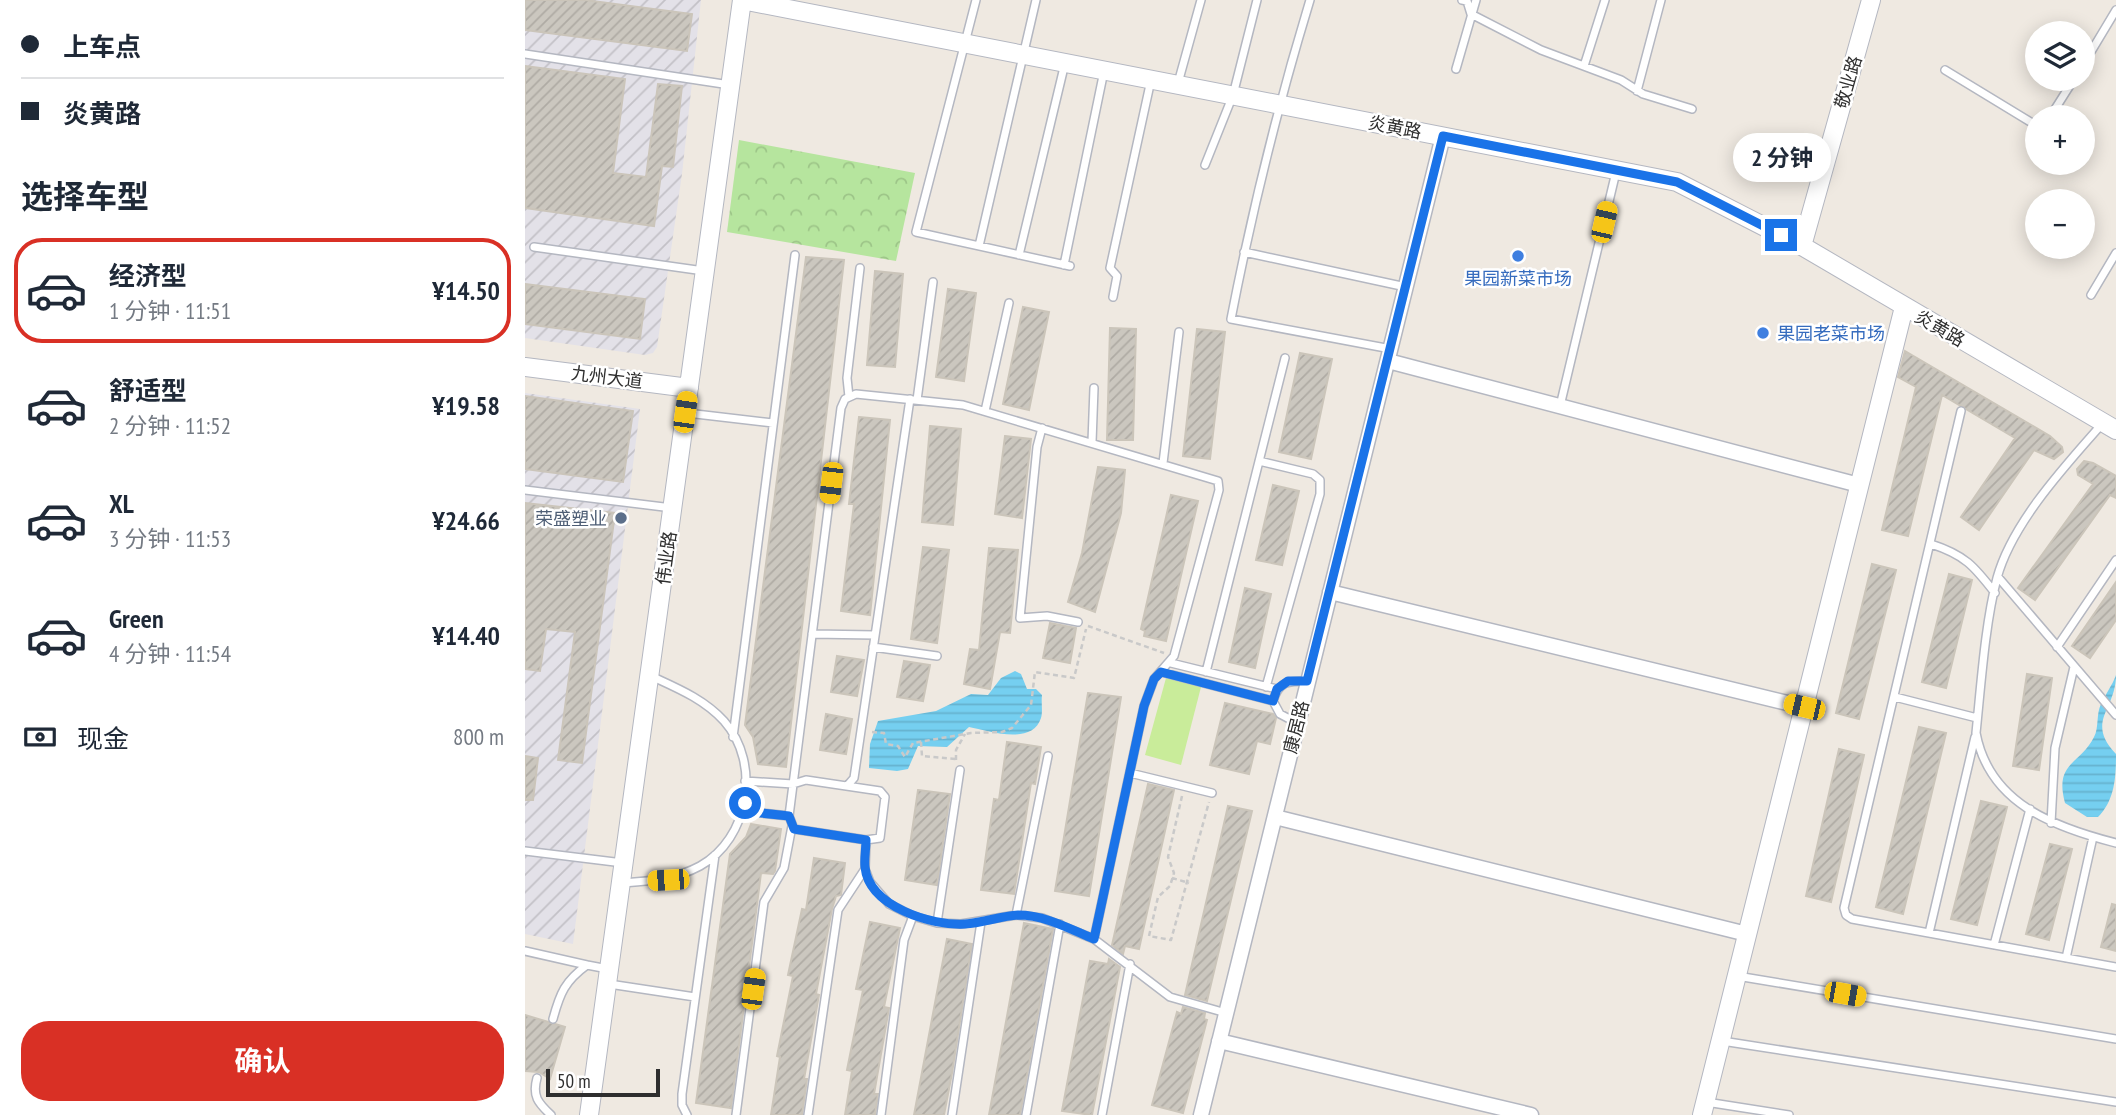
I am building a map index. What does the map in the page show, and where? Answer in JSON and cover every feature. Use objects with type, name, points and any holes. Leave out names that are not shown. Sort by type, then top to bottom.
[{"type":"street","name":"炎黄路","points":[[742,0],[806,6],[967,43],[1677,182],[1802,246],[2110,426]]},
{"type":"street","name":"伟业路","points":[[589,1115],[742,0]]},
{"type":"street","name":"敬业路","points":[[1802,246],[1871,0]]},
{"type":"street","name":"康居路","points":[[1201,1115],[1443,136]]},
{"type":"street","points":[[1703,1108],[1904,307]]},
{"type":"street","points":[[1389,355],[1560,406],[1859,485]]},
{"type":"street","name":"九州大道","points":[[525,367],[689,388]]},
{"type":"street","points":[[1331,592],[1804,707]]},
{"type":"street","points":[[1275,817],[1747,934]]},
{"type":"street","points":[[1219,1041],[1531,1115]]},
{"type":"lane","points":[[977,0],[916,232],[1067,265],[1104,70]]},
{"type":"lane","points":[[979,246],[1036,0]]},
{"type":"lane","points":[[1177,84],[1201,0]]},
{"type":"lane","points":[[1205,165],[1233,95],[1257,0]]},
{"type":"lane","points":[[1310,0],[1278,104],[1231,319],[1389,355]]},
{"type":"lane","points":[[1462,0],[1467,1],[1471,14],[1541,50],[1621,80],[1637,90],[1692,109]]},
{"type":"lane","points":[[1456,69],[1476,0]]},
{"type":"lane","points":[[1584,66],[1605,0]]},
{"type":"lane","points":[[1637,90],[1661,0]]},
{"type":"lane","points":[[2095,45],[2116,10]]},
{"type":"lane","points":[[525,54],[730,85]]},
{"type":"lane","points":[[1019,255],[1065,62]]},
{"type":"lane","points":[[1945,69],[2025,119]]},
{"type":"lane","points":[[1113,296],[1117,276],[1110,268],[1151,79]]},
{"type":"lane","points":[[1560,406],[1616,170]]},
{"type":"lane","points":[[534,247],[705,272]]},
{"type":"lane","points":[[1244,252],[1406,287]]},
{"type":"lane","points":[[2091,295],[2116,253]]},
{"type":"lane","points":[[733,737],[795,255]]},
{"type":"lane","points":[[849,397],[847,378],[860,268]]},
{"type":"lane","points":[[847,786],[854,778],[933,282]]},
{"type":"lane","points":[[985,411],[1009,303]]},
{"type":"lane","points":[[1163,463],[1179,332]]},
{"type":"lane","points":[[1206,671],[1285,358]]},
{"type":"lane","points":[[1091,442],[1094,388]]},
{"type":"lane","points":[[745,781],[793,784],[806,780],[880,791],[885,797],[880,838],[866,840],[794,829],[789,816],[793,784],[812,634],[841,408],[849,397],[856,394],[963,405],[1218,481],[1219,490],[1173,660],[1154,679],[1144,706],[1094,939]]},
{"type":"lane","points":[[1961,411],[1844,908],[1846,915],[1852,919],[2116,967]]},
{"type":"lane","points":[[685,412],[773,423]]},
{"type":"lane","points":[[1929,933],[1976,733],[1998,578],[2012,545],[2047,486],[2110,426]]},
{"type":"lane","points":[[1042,428],[1037,447],[1020,618],[1047,615],[1078,622]]},
{"type":"lane","points":[[1259,461],[1313,474],[1320,480],[1320,494],[1266,687]]},
{"type":"lane","points":[[525,489],[672,509]]},
{"type":"lane","points":[[1931,544],[1957,552],[1971,563],[1995,593]]},
{"type":"lane","points":[[2057,647],[2116,560]]},
{"type":"lane","points":[[1998,578],[2113,712]]},
{"type":"lane","points":[[812,634],[875,635]]},
{"type":"lane","points":[[873,647],[937,656]]},
{"type":"lane","points":[[1173,660],[1277,689]]},
{"type":"lane","points":[[2051,823],[2055,748],[2074,667]]},
{"type":"lane","points":[[1161,672],[1273,701]]},
{"type":"lane","points":[[621,883],[668,880],[701,866],[715,855],[736,831],[742,811],[745,781],[740,749],[726,723],[707,705],[649,675]]},
{"type":"lane","points":[[1297,723],[1280,714],[1273,701],[1277,689],[1288,681],[1307,681]]},
{"type":"lane","points":[[1895,697],[1977,718]]},
{"type":"lane","points":[[1976,733],[1980,756],[1991,776],[2029,809],[2051,823],[2116,843]]},
{"type":"lane","points":[[1016,915],[1048,756]]},
{"type":"lane","points":[[937,923],[960,770]]},
{"type":"lane","points":[[1130,773],[1212,793]]},
{"type":"lane","points":[[1994,945],[2029,809]]},
{"type":"lane","points":[[742,811],[789,816]]},
{"type":"lane","points":[[736,1115],[764,902],[784,868],[793,825]]},
{"type":"lane","points":[[2066,958],[2093,837]]},
{"type":"lane","points":[[866,840],[865,869],[870,882],[889,904],[913,916],[937,923],[981,922],[1016,915],[1059,925],[1094,939],[1171,997],[1226,1013]]},
{"type":"lane","points":[[525,851],[624,863]]},
{"type":"lane","points":[[687,1115],[682,1105],[682,1094],[715,855]]},
{"type":"lane","points":[[809,1115],[838,910],[865,869]]},
{"type":"lane","points":[[881,1115],[904,940],[913,916]]},
{"type":"lane","points":[[952,1115],[981,922]]},
{"type":"lane","points":[[1026,1115],[1059,925]]},
{"type":"lane","points":[[525,951],[587,965],[608,976],[695,997]]},
{"type":"lane","points":[[1102,1115],[1130,964]]},
{"type":"lane","points":[[553,1019],[561,989],[569,977],[587,965]]},
{"type":"lane","points":[[1737,976],[2116,1039]]},
{"type":"lane","points":[[1720,1041],[2116,1102]]},
{"type":"lane","points":[[537,1078],[534,1091],[539,1104],[551,1115]]},
{"type":"lane","points":[[1703,1108],[1789,1115]]},
{"type":"path","points":[[1078,622],[1173,660]]},
{"type":"path","points":[[861,730],[884,733],[887,744],[898,746],[905,757],[913,743],[965,734],[1002,732],[1012,727],[1031,705],[1035,672],[1074,678],[1087,626]]},
{"type":"path","points":[[960,770],[956,750],[965,734]]},
{"type":"path","points":[[921,742],[922,755],[956,759]]},
{"type":"path","points":[[1184,785],[1168,857],[1174,873],[1170,886],[1158,897],[1149,936],[1171,940],[1212,793]]},
{"type":"path","points":[[1172,878],[1189,883]]},
{"type":"shaded area","points":[[525,0],[701,0],[682,174],[657,347],[653,353],[645,355],[525,338]]},
{"type":"shaded area","points":[[525,393],[640,409],[573,944],[525,934]]},
{"type":"green space","points":[[739,140],[915,173],[896,261],[727,232]]},
{"type":"green space","points":[[1166,678],[1201,687],[1181,765],[1145,755]]},
{"type":"water","points":[[1015,671],[1021,674],[1027,689],[1036,689],[1042,695],[1041,718],[1029,732],[1009,734],[969,727],[947,747],[918,746],[908,769],[897,771],[869,768],[870,744],[878,721],[936,711],[971,694],[988,695],[1001,678]]},
{"type":"water","points":[[2116,675],[2115,687],[2102,724],[2107,743],[2116,754],[2113,788],[2108,803],[2098,817],[2087,817],[2065,803],[2063,779],[2070,765],[2094,737],[2099,708]]},
{"type":"building","points":[[525,0],[585,0],[692,14],[687,51],[525,30]]},
{"type":"building","points":[[525,66],[625,79],[613,173],[646,177],[658,84],[682,86],[673,167],[662,166],[654,226],[525,208]]},
{"type":"building","points":[[806,257],[844,260],[786,767],[758,764],[753,737],[745,725]]},
{"type":"building","points":[[875,271],[903,274],[895,367],[867,365]]},
{"type":"building","points":[[525,284],[645,299],[640,339],[525,324]]},
{"type":"building","points":[[948,289],[976,293],[964,381],[936,377]]},
{"type":"building","points":[[1023,307],[1049,312],[1029,410],[1003,404]]},
{"type":"building","points":[[1110,328],[1136,329],[1133,440],[1107,440]]},
{"type":"building","points":[[1197,329],[1225,332],[1210,459],[1183,456]]},
{"type":"building","points":[[1905,351],[2050,436],[2062,447],[2063,452],[2054,459],[2034,450],[1979,530],[1961,517],[2015,438],[1942,395],[1908,536],[1882,530],[1916,387],[1898,377]]},
{"type":"building","points":[[1300,353],[1332,359],[1311,459],[1279,452]]},
{"type":"building","points":[[525,396],[633,411],[623,482],[525,469]]},
{"type":"building","points":[[859,417],[890,420],[870,615],[841,611],[854,504],[849,504]]},
{"type":"building","points":[[930,426],[961,429],[953,525],[922,522]]},
{"type":"building","points":[[1005,436],[1031,439],[1022,518],[995,514]]},
{"type":"building","points":[[2084,461],[2116,476],[2116,498],[2110,495],[2035,600],[2018,588],[2093,484],[2078,475],[2077,469]]},
{"type":"building","points":[[1098,467],[1125,470],[1121,513],[1095,612],[1068,602],[1082,553]]},
{"type":"building","points":[[1273,485],[1299,491],[1282,565],[1256,560]]},
{"type":"building","points":[[1171,495],[1198,501],[1166,641],[1144,636],[1145,631],[1141,629]]},
{"type":"building","points":[[525,503],[615,513],[582,763],[558,760],[575,632],[546,629],[540,671],[525,669]]},
{"type":"building","points":[[923,547],[949,550],[937,643],[911,639]]},
{"type":"building","points":[[989,548],[1018,550],[1010,633],[1000,632],[990,689],[964,684],[970,649],[979,650]]},
{"type":"building","points":[[1872,564],[1896,570],[1859,719],[1836,713]]},
{"type":"building","points":[[1949,574],[1972,580],[1946,688],[1922,682]]},
{"type":"building","points":[[2116,582],[2116,620],[2090,658],[2072,646]]},
{"type":"building","points":[[1245,588],[1271,594],[1255,668],[1229,662]]},
{"type":"building","points":[[1050,623],[1076,628],[1070,663],[1043,658]]},
{"type":"building","points":[[837,656],[864,660],[857,696],[831,692]]},
{"type":"building","points":[[904,661],[930,665],[923,701],[897,697]]},
{"type":"building","points":[[2027,674],[2052,678],[2039,770],[2013,766]]},
{"type":"building","points":[[1088,693],[1121,697],[1089,896],[1055,891]]},
{"type":"building","points":[[1225,703],[1273,714],[1276,718],[1270,744],[1257,741],[1249,774],[1210,765]]},
{"type":"building","points":[[826,714],[852,719],[846,754],[820,750]]},
{"type":"building","points":[[1919,727],[1946,733],[1903,914],[1876,907]]},
{"type":"building","points":[[1007,742],[1041,747],[1035,784],[1031,783],[1014,894],[981,890],[994,799],[999,800]]},
{"type":"building","points":[[1839,749],[1864,755],[1831,902],[1806,896]]},
{"type":"building","points":[[525,756],[538,758],[533,800],[525,800]]},
{"type":"building","points":[[1148,784],[1174,790],[1139,949],[1125,946],[1123,954],[1112,945]]},
{"type":"building","points":[[918,790],[950,794],[937,885],[905,880]]},
{"type":"building","points":[[1981,801],[2007,807],[1977,925],[1951,919]]},
{"type":"building","points":[[1228,806],[1252,811],[1207,1001],[1185,995]]},
{"type":"building","points":[[751,824],[781,829],[775,871],[773,874],[761,873],[731,1108],[696,1103],[730,854],[746,837]]},
{"type":"building","points":[[2050,844],[2072,849],[2049,940],[2026,934]]},
{"type":"building","points":[[814,858],[845,863],[841,895],[836,896],[832,909],[816,994],[819,995],[804,1079],[807,1079],[802,1115],[771,1115],[780,1057],[777,1056],[793,976],[788,975],[802,909],[806,910]]},
{"type":"building","points":[[2112,904],[2116,905],[2116,951],[2101,947]]},
{"type":"building","points":[[870,922],[900,928],[884,1007],[889,1008],[874,1094],[878,1094],[875,1115],[845,1115],[852,1071],[847,1070],[863,990],[856,989]]},
{"type":"building","points":[[1024,923],[1053,929],[1020,1115],[989,1115]]},
{"type":"building","points":[[947,939],[972,944],[952,1073],[944,1115],[914,1115]]},
{"type":"building","points":[[1109,959],[1120,967],[1092,1115],[1062,1111],[1090,961],[1108,964]]},
{"type":"building","points":[[1183,1007],[1205,1013],[1204,1019],[1207,1020],[1183,1113],[1152,1105],[1177,1012],[1181,1014]]},
{"type":"building","points":[[525,1015],[565,1027],[550,1079],[539,1072],[525,1071]]},
{"type":"place","name":"果园新菜市场","points":[[1518,256]]},
{"type":"place","name":"果园老菜市场","points":[[1763,333]]},
{"type":"place","name":"荣盛塑业","points":[[621,518]]},
{"type":"route","points":[[745,803],[742,811],[789,816],[794,829],[866,840],[865,869],[870,882],[889,904],[913,916],[937,923],[961,924],[990,922],[1016,915],[1042,918],[1094,939],[1144,706],[1154,679],[1161,672],[1273,701],[1282,684],[1288,681],[1307,681],[1310,676],[1443,136],[1677,182],[1781,235]]}]
